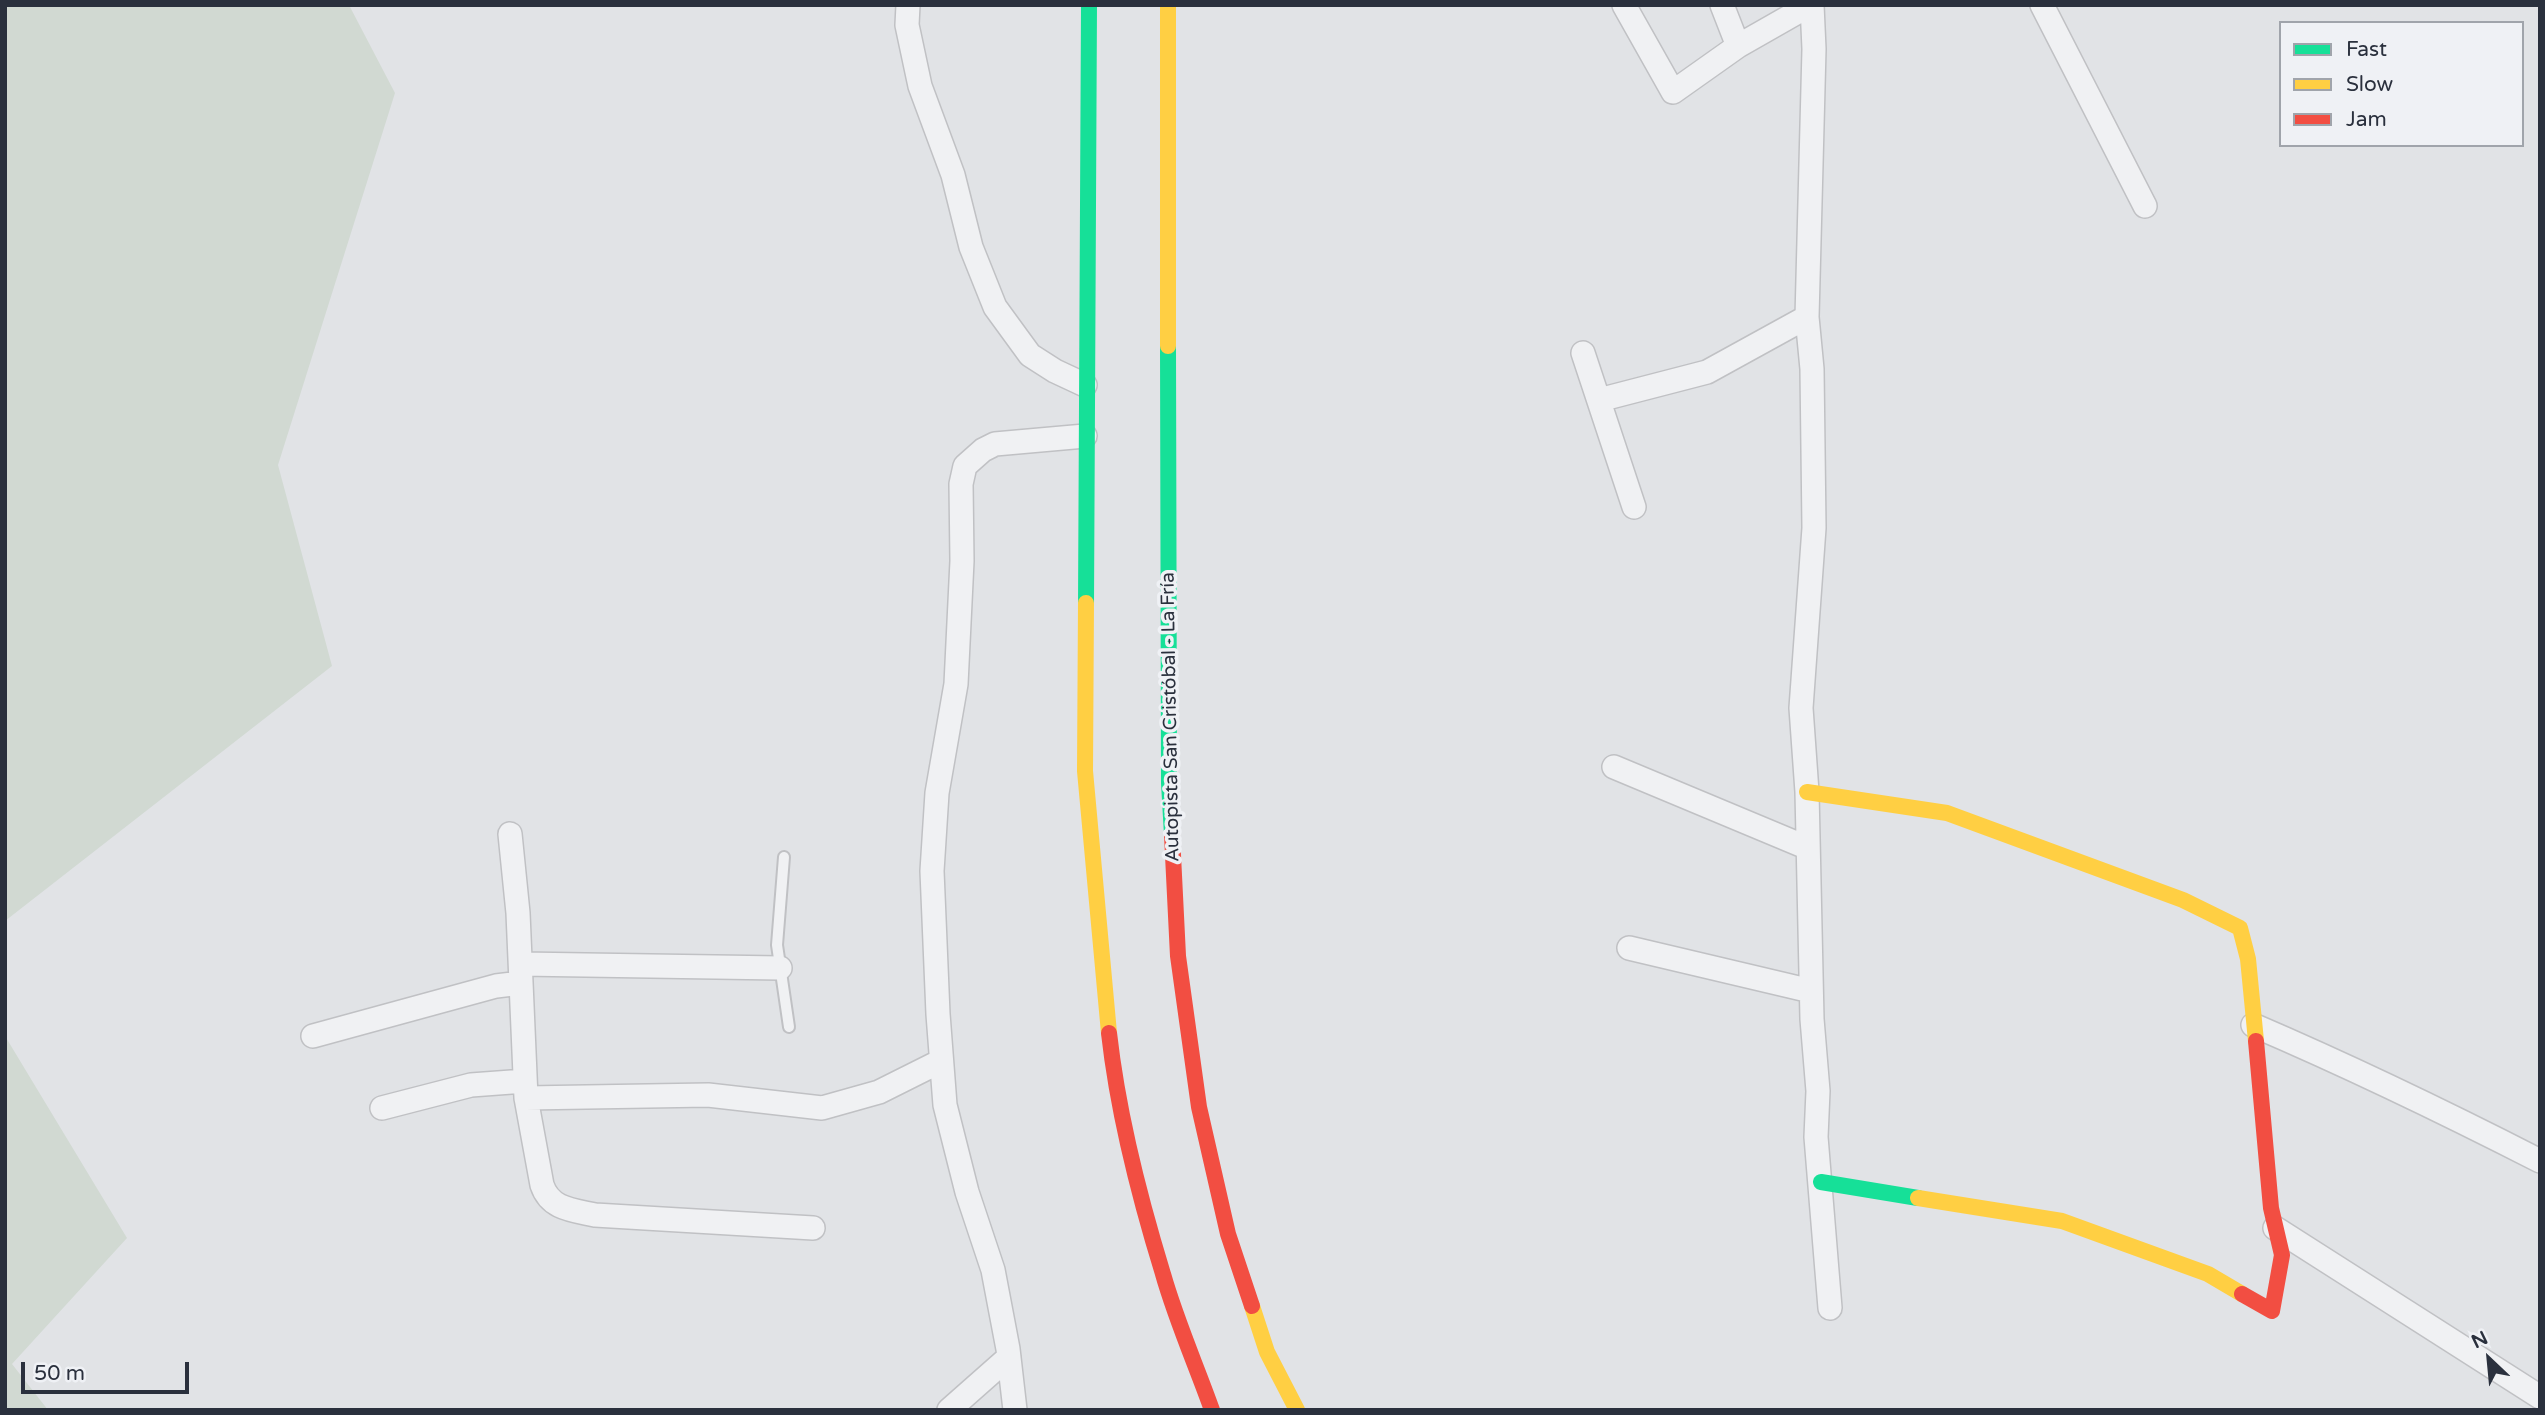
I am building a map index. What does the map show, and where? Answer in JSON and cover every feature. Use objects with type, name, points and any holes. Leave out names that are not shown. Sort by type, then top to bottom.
[{"type":"main road","points":[[1089,5],[1085,771],[1099,939],[1112,1058],[1133,1160],[1163,1275],[1212,1410]]},
{"type":"main road","name":"Autopista San Cristóbal - La Fría","points":[[1168,5],[1169,769],[1178,956],[1199,1107],[1228,1234],[1267,1352],[1297,1410]]},
{"type":"main road","points":[[1807,792],[1947,813],[2183,900],[2215,914],[2239,929],[2249,960],[2271,1208],[2281,1255],[2272,1311],[2208,1274],[2062,1221],[1821,1182]]},
{"type":"street","points":[[908,5],[907,25],[920,86],[953,175],[971,247],[995,307],[1030,355],[1055,372],[1085,385]]},
{"type":"street","points":[[1624,5],[1673,92],[1738,46],[1811,5],[1814,49],[1807,317],[1812,369],[1814,528],[1801,708],[1807,792],[1811,991],[1818,1091],[1816,1137],[1830,1308]]},
{"type":"street","points":[[1722,5],[1738,46]]},
{"type":"street","points":[[2042,5],[2145,206]]},
{"type":"street","points":[[1599,400],[1707,372],[1807,317]]},
{"type":"street","points":[[1583,353],[1634,507]]},
{"type":"street","points":[[1014,1410],[1009,1357],[993,1270],[967,1192],[945,1105],[932,871],[937,793],[956,684],[962,561],[961,484],[965,466],[983,450],[995,444],[1085,436]]},
{"type":"street","points":[[1614,767],[1808,848]]},
{"type":"street","points":[[510,835],[519,913],[525,1089],[542,1185],[548,1198],[562,1208],[594,1215],[813,1228]]},
{"type":"street","points":[[1629,948],[1811,991]]},
{"type":"street","points":[[313,1036],[496,986],[521,973],[685,965],[780,968]]},
{"type":"street","points":[[2253,1026],[2333,1059],[2540,1161]]},
{"type":"street","points":[[382,1108],[471,1085],[708,1095],[822,1108],[879,1092],[942,1061]]},
{"type":"street","points":[[2276,1228],[2540,1397]]},
{"type":"street","points":[[949,1410],[1009,1357]]},
{"type":"lane","points":[[784,858],[778,928],[780,968],[789,1027]]},
{"type":"shaded area","points":[[5,5],[349,5],[395,93],[278,465],[332,666],[5,921]]},
{"type":"shaded area","points":[[5,1036],[127,1238],[12,1364],[48,1410],[5,1410]]},
{"type":"traffic: fast","points":[[1086,603],[1089,5]]},
{"type":"traffic: fast","points":[[1168,346],[1169,783],[1172,835]]},
{"type":"traffic: fast","points":[[1821,1182],[1918,1198]]},
{"type":"traffic: slow","points":[[1168,5],[1168,346]]},
{"type":"traffic: slow","points":[[1086,603],[1085,771],[1109,1033]]},
{"type":"traffic: slow","points":[[1807,792],[1947,813],[2183,900],[2240,928],[2248,959],[2256,1041]]},
{"type":"traffic: slow","points":[[1918,1198],[2062,1221],[2208,1274],[2242,1294]]},
{"type":"traffic: slow","points":[[1252,1306],[1267,1352],[1297,1410]]},
{"type":"traffic: jam","points":[[1172,835],[1178,956],[1199,1107],[1228,1234],[1252,1306]]},
{"type":"traffic: jam","points":[[1109,1033],[1130,1155],[1146,1215],[1174,1308],[1212,1410]]},
{"type":"traffic: jam","points":[[2242,1294],[2272,1311],[2282,1255],[2271,1208],[2256,1041]]}]
